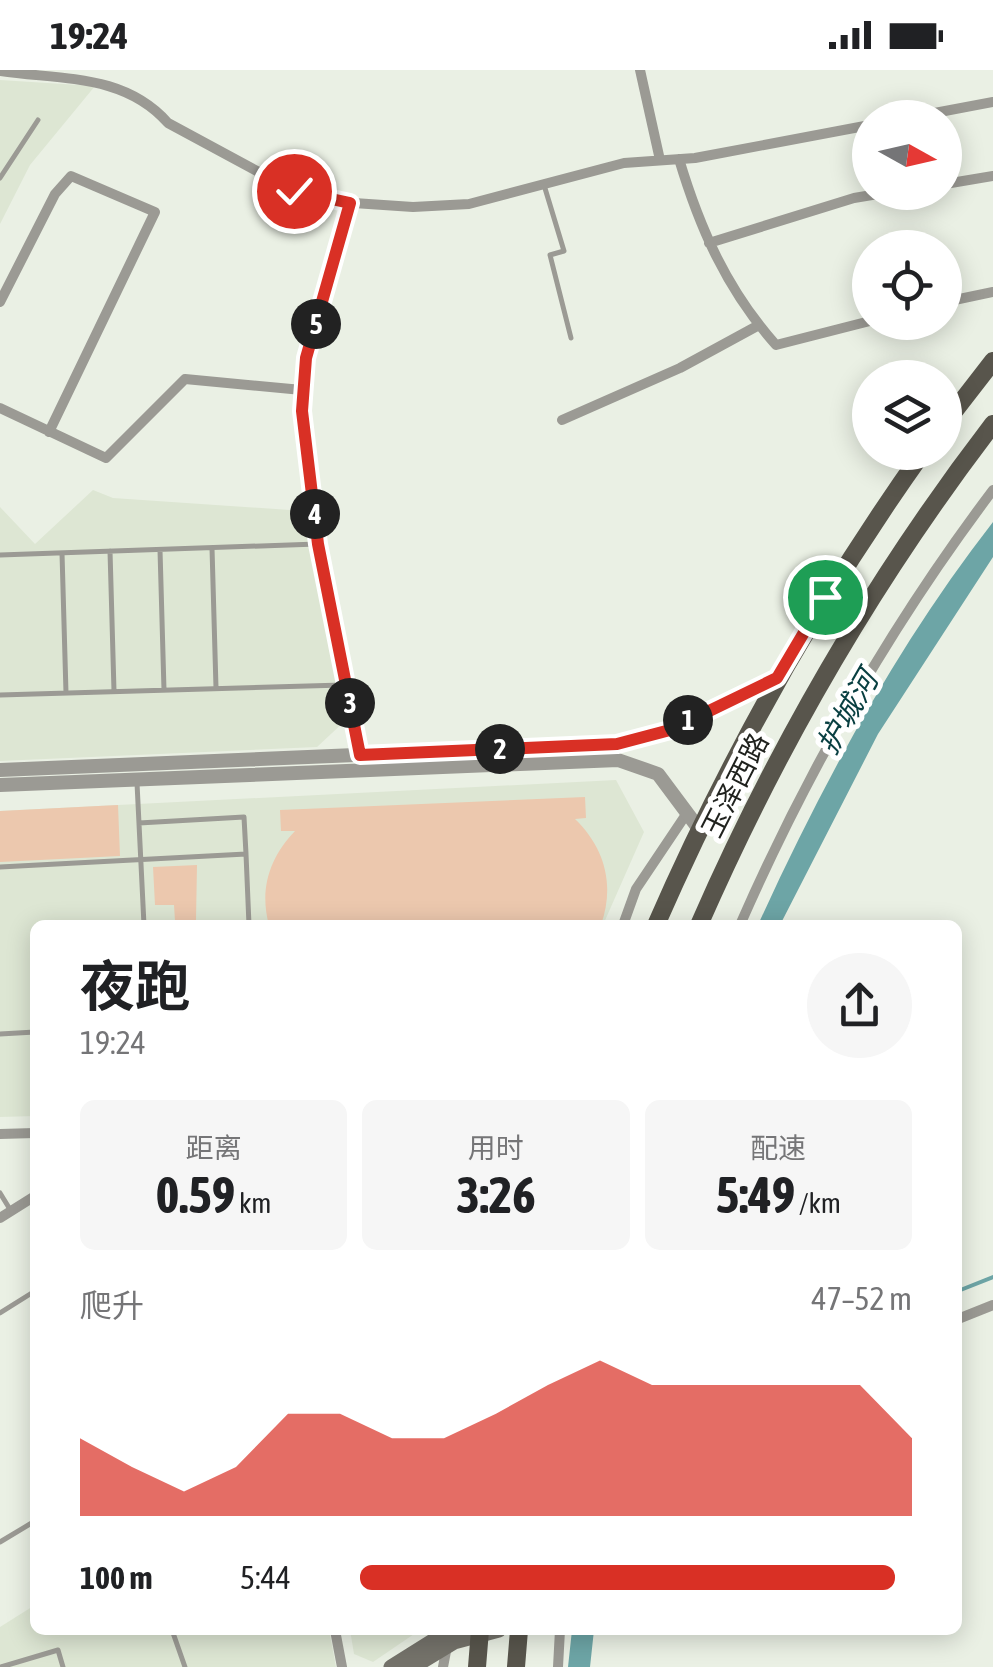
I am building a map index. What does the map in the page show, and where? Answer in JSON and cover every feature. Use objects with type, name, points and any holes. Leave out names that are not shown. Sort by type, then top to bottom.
[{"type":"main road","points":[[962,400],[993,361]]},
{"type":"main road","name":"玉泽西路","points":[[701,920],[763,787],[825,674],[893,564],[993,424]]},
{"type":"main road","name":"玉泽西路","points":[[658,920],[699,829],[777,678],[860,542],[910,470]]},
{"type":"main road","points":[[391,1667],[446,1635]]},
{"type":"main road","points":[[413,1667],[447,1635]]},
{"type":"main road","points":[[477,1667],[479,1635]]},
{"type":"main road","points":[[516,1667],[519,1635]]},
{"type":"street","points":[[640,70],[660,160]]},
{"type":"street","points":[[0,72],[89,79],[109,85],[155,109],[168,123],[294,191],[350,203],[449,206],[624,163],[680,159],[852,127]]},
{"type":"street","points":[[962,108],[993,102]]},
{"type":"street","points":[[680,159],[709,243],[742,307],[776,345],[852,326]]},
{"type":"street","points":[[0,302],[54,194],[72,176],[154,212],[49,432]]},
{"type":"street","points":[[962,181],[993,176]]},
{"type":"street","points":[[709,243],[852,199]]},
{"type":"street","points":[[350,203],[310,343],[302,390],[302,432],[318,544],[360,755]]},
{"type":"street","points":[[962,298],[993,292]]},
{"type":"street","points":[[562,420],[680,368],[758,325]]},
{"type":"street","points":[[0,408],[106,458],[186,380],[302,390]]},
{"type":"street","points":[[742,920],[790,813],[846,710],[918,595],[993,490]]},
{"type":"street","points":[[0,770],[632,741],[670,730],[777,678]]},
{"type":"street","points":[[0,785],[618,760],[642,764],[658,774],[699,829]]},
{"type":"street","points":[[625,920],[636,889],[687,813]]},
{"type":"street","points":[[0,1134],[30,1133]]},
{"type":"street","points":[[0,1218],[30,1199]]},
{"type":"street","points":[[962,1317],[993,1304]]},
{"type":"street","points":[[336,1635],[342,1667]]},
{"type":"street","points":[[444,1667],[449,1635]]},
{"type":"street","points":[[558,1667],[560,1635]]},
{"type":"lane","points":[[0,178],[38,120]]},
{"type":"lane","points":[[544,185],[564,251],[550,255],[571,338]]},
{"type":"lane","points":[[0,555],[318,544]]},
{"type":"lane","points":[[212,548],[216,688]]},
{"type":"lane","points":[[160,550],[164,690]]},
{"type":"lane","points":[[110,551],[114,691]]},
{"type":"lane","points":[[62,553],[66,693]]},
{"type":"lane","points":[[0,695],[346,684]]},
{"type":"lane","points":[[136,779],[144,920]]},
{"type":"lane","points":[[139,823],[244,817],[250,920]]},
{"type":"lane","points":[[0,867],[246,854]]},
{"type":"lane","points":[[0,1034],[30,1032]]},
{"type":"lane","points":[[0,1193],[11,1211]]},
{"type":"lane","points":[[0,1313],[30,1294]]},
{"type":"lane","points":[[0,1542],[30,1524]]},
{"type":"lane","points":[[174,1635],[184,1667]]},
{"type":"lane","points":[[1,1667],[58,1650],[62,1667]]},
{"type":"shaded area","points":[[0,80],[95,86],[30,165],[0,224]]},
{"type":"shaded area","points":[[93,490],[113,498],[305,511],[346,720],[317,747],[0,761],[0,507],[35,544]]},
{"type":"shaded area","points":[[616,780],[644,832],[605,920],[30,920],[30,1116],[0,1117],[0,811]]},
{"type":"shaded area","points":[[585,797],[586,818],[575,819],[594,842],[604,868],[607,896],[602,920],[268,920],[265,899],[269,874],[295,831],[281,831],[280,810]]},
{"type":"shaded area","points":[[118,805],[120,856],[0,862],[0,811]]},
{"type":"shaded area","points":[[197,865],[196,920],[175,920],[174,905],[155,905],[153,867]]},
{"type":"shaded area","points":[[30,1608],[30,1635],[330,1635],[336,1667],[0,1667],[0,1627]]},
{"type":"shaded area","points":[[351,1635],[413,1635],[373,1662],[354,1654]]},
{"type":"water","points":[[993,522],[993,557],[878,734],[783,920],[760,920],[864,716],[958,569]]},
{"type":"water","points":[[571,1635],[593,1635],[590,1667],[568,1667]]},
{"type":"waterway","points":[[962,1289],[993,1277]]},
{"type":"route","points":[[294,191],[350,203],[306,358],[302,432],[318,544],[360,755],[617,744],[659,735],[777,678],[825,597]]},
{"type":"water label","name":"护城河","points":[[847,712]]}]
